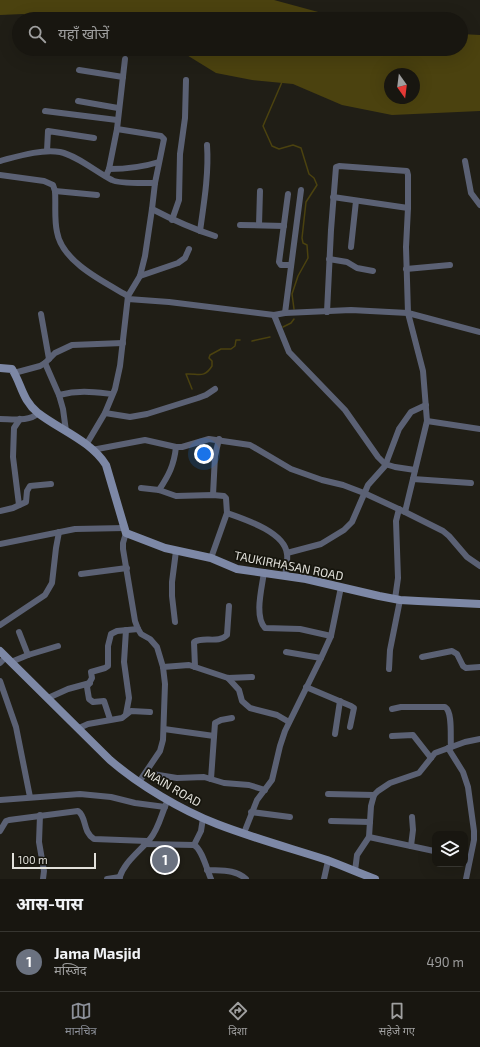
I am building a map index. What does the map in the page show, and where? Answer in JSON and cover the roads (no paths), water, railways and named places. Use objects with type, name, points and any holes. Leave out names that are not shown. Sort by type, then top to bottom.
[{"type":"street","points":[[106,176],[110,169],[125,59]]},
{"type":"street","points":[[80,70],[123,77]]},
{"type":"street","points":[[172,220],[179,200],[180,154],[185,118],[186,80]]},
{"type":"street","points":[[78,101],[118,108]]},
{"type":"street","points":[[45,111],[117,120]]},
{"type":"street","points":[[89,448],[105,413],[120,366],[128,298],[140,276],[163,137],[116,129]]},
{"type":"street","points":[[47,151],[48,131],[94,138]]},
{"type":"street","points":[[200,231],[205,198],[208,156],[207,145]]},
{"type":"street","points":[[0,161],[47,151],[61,152],[117,182],[155,184]]},
{"type":"street","points":[[465,161],[470,193],[480,205]]},
{"type":"street","points":[[110,169],[147,166],[158,162]]},
{"type":"street","points":[[327,312],[335,169],[337,166],[407,171],[408,208],[406,269],[408,313],[423,371],[427,421],[413,479],[402,510],[396,521],[398,599],[390,650],[389,669]]},
{"type":"street","points":[[0,175],[44,181],[53,185],[55,191],[57,233],[61,244],[70,257],[84,269],[128,298],[274,314],[369,310],[408,313],[480,332]]},
{"type":"street","points":[[285,313],[301,190]]},
{"type":"street","points":[[55,191],[97,196]]},
{"type":"street","points":[[259,226],[260,191]]},
{"type":"street","points":[[288,194],[279,262],[281,264],[292,265]]},
{"type":"street","points":[[333,197],[408,208]]},
{"type":"street","points":[[351,247],[356,201]]},
{"type":"street","points":[[152,209],[172,220],[215,236]]},
{"type":"street","points":[[240,225],[284,226]]},
{"type":"street","points":[[140,276],[178,263],[185,258],[189,249]]},
{"type":"street","points":[[329,258],[347,262],[357,268],[374,271]]},
{"type":"street","points":[[406,269],[450,265]]},
{"type":"street","points":[[41,314],[47,361],[60,395],[66,431]]},
{"type":"street","points":[[274,314],[289,352],[345,410],[384,466],[415,470]]},
{"type":"street","points":[[14,373],[40,366],[64,348],[72,345],[123,342]]},
{"type":"street","points":[[0,368],[12,369],[26,400],[38,413],[89,448],[103,459],[106,465],[126,530],[123,549],[135,621],[141,634],[154,643],[163,667],[165,684],[163,740],[160,751],[140,782]]},
{"type":"street","points":[[105,413],[130,417],[146,414],[198,398],[215,389]]},
{"type":"street","points":[[60,395],[87,391],[112,394]]},
{"type":"street","points":[[287,553],[321,544],[344,530],[352,522],[368,485],[384,466],[399,428],[411,412],[426,405]]},
{"type":"street","points":[[0,419],[30,418],[38,413]]},
{"type":"street","points":[[19,505],[13,457],[14,428],[20,418]]},
{"type":"street","points":[[427,421],[480,429]]},
{"type":"street","points":[[89,448],[145,440],[176,447],[182,447],[209,439],[219,439],[250,445],[291,469],[364,493],[443,531],[467,557],[480,566]]},
{"type":"street","points":[[213,494],[215,456],[219,439]]},
{"type":"street","points":[[159,490],[174,462],[176,447]]},
{"type":"street","points":[[413,479],[471,483]]},
{"type":"street","points":[[0,511],[13,508],[26,502],[27,491],[30,486],[51,484]]},
{"type":"street","points":[[141,488],[159,490],[176,496],[213,494],[224,496],[226,498],[227,513],[211,558]]},
{"type":"street","points":[[227,513],[248,521],[273,534],[282,543],[287,553],[285,576]]},
{"type":"street","points":[[0,544],[75,529],[126,530]]},
{"type":"street","name":"TAUKIRHASAN ROAD","points":[[126,530],[165,548],[211,558],[237,569],[306,579],[418,602],[480,604]]},
{"type":"street","points":[[0,625],[44,595],[49,589],[52,583],[59,532]]},
{"type":"street","points":[[175,622],[172,582],[176,551]]},
{"type":"street","points":[[81,574],[127,568]]},
{"type":"street","points":[[264,572],[259,617],[261,624],[265,628],[300,629],[331,636]]},
{"type":"street","points":[[244,833],[257,800],[272,780],[280,746],[289,722],[331,636],[341,587]]},
{"type":"street","points":[[195,667],[194,642],[198,640],[218,639],[227,635],[229,606]]},
{"type":"street","points":[[110,719],[104,702],[93,702],[89,699],[87,687],[92,678],[92,671],[108,666],[108,646],[111,634],[117,631],[138,629]]},
{"type":"street","points":[[126,630],[124,662],[129,698],[126,714]]},
{"type":"street","points":[[20,632],[28,655]]},
{"type":"street","points":[[4,658],[28,655],[58,646]]},
{"type":"street","points":[[422,657],[452,651],[457,654],[463,666],[470,668],[480,667]]},
{"type":"street","points":[[286,652],[321,658]]},
{"type":"street","name":"MAIN ROAD","points":[[4,658],[48,698],[110,760],[167,803],[217,824],[328,861],[355,871],[366,877],[375,879]]},
{"type":"street","points":[[163,667],[181,665],[195,667],[228,678],[252,677]]},
{"type":"street","points":[[228,678],[239,690],[242,701],[250,708],[276,715],[289,722]]},
{"type":"street","points":[[0,681],[16,727],[30,797]]},
{"type":"street","points":[[48,698],[68,689],[90,683]]},
{"type":"street","points":[[306,687],[354,708],[350,728]]},
{"type":"street","points":[[335,734],[340,701]]},
{"type":"street","points":[[392,709],[401,707],[445,707],[450,714],[449,747],[463,772],[468,787],[474,830],[474,840],[466,879]]},
{"type":"street","points":[[79,728],[88,724],[122,718],[131,711],[150,712]]},
{"type":"street","points":[[211,779],[215,723],[217,721],[232,718]]},
{"type":"street","points":[[164,729],[214,736]]},
{"type":"street","points":[[392,736],[413,736],[431,758]]},
{"type":"street","points":[[355,871],[357,855],[369,837],[371,806],[374,795],[390,783],[419,773],[435,753],[449,747],[480,739]]},
{"type":"street","points":[[146,773],[177,778],[204,777],[224,783],[249,785],[265,790]]},
{"type":"street","points":[[0,800],[80,794],[111,797],[135,803],[167,803],[154,832],[130,860],[120,878],[107,879]]},
{"type":"street","points":[[328,794],[374,795]]},
{"type":"street","points":[[0,831],[6,821],[9,820],[78,811],[81,813],[85,829],[94,839],[194,845],[200,852],[211,879]]},
{"type":"street","points":[[251,812],[290,817]]},
{"type":"street","points":[[40,815],[39,842],[44,871],[43,879]]},
{"type":"street","points":[[411,846],[412,817]]},
{"type":"street","points":[[194,845],[201,831],[202,818]]},
{"type":"street","points":[[331,821],[370,822]]},
{"type":"street","points":[[369,837],[432,851]]},
{"type":"street","points":[[324,879],[328,861]]},
{"type":"street","points":[[207,870],[231,872],[243,878]]},
{"type":"waterway","points":[[282,82],[263,126],[272,146],[279,149],[293,145],[301,148],[309,174],[314,178],[317,185],[306,202],[302,238],[303,243],[307,245],[308,258],[298,276],[292,294],[294,309]]},
{"type":"waterway","points":[[283,327],[291,323],[294,319]]},
{"type":"waterway","points":[[252,341],[270,337]]},
{"type":"waterway","points":[[192,389],[186,374],[206,373],[212,366],[212,361],[209,358],[210,355],[221,349],[231,349],[235,346],[236,340],[240,340]]},
{"type":"place","name":"Jama Masjid","points":[[165,860]]}]
